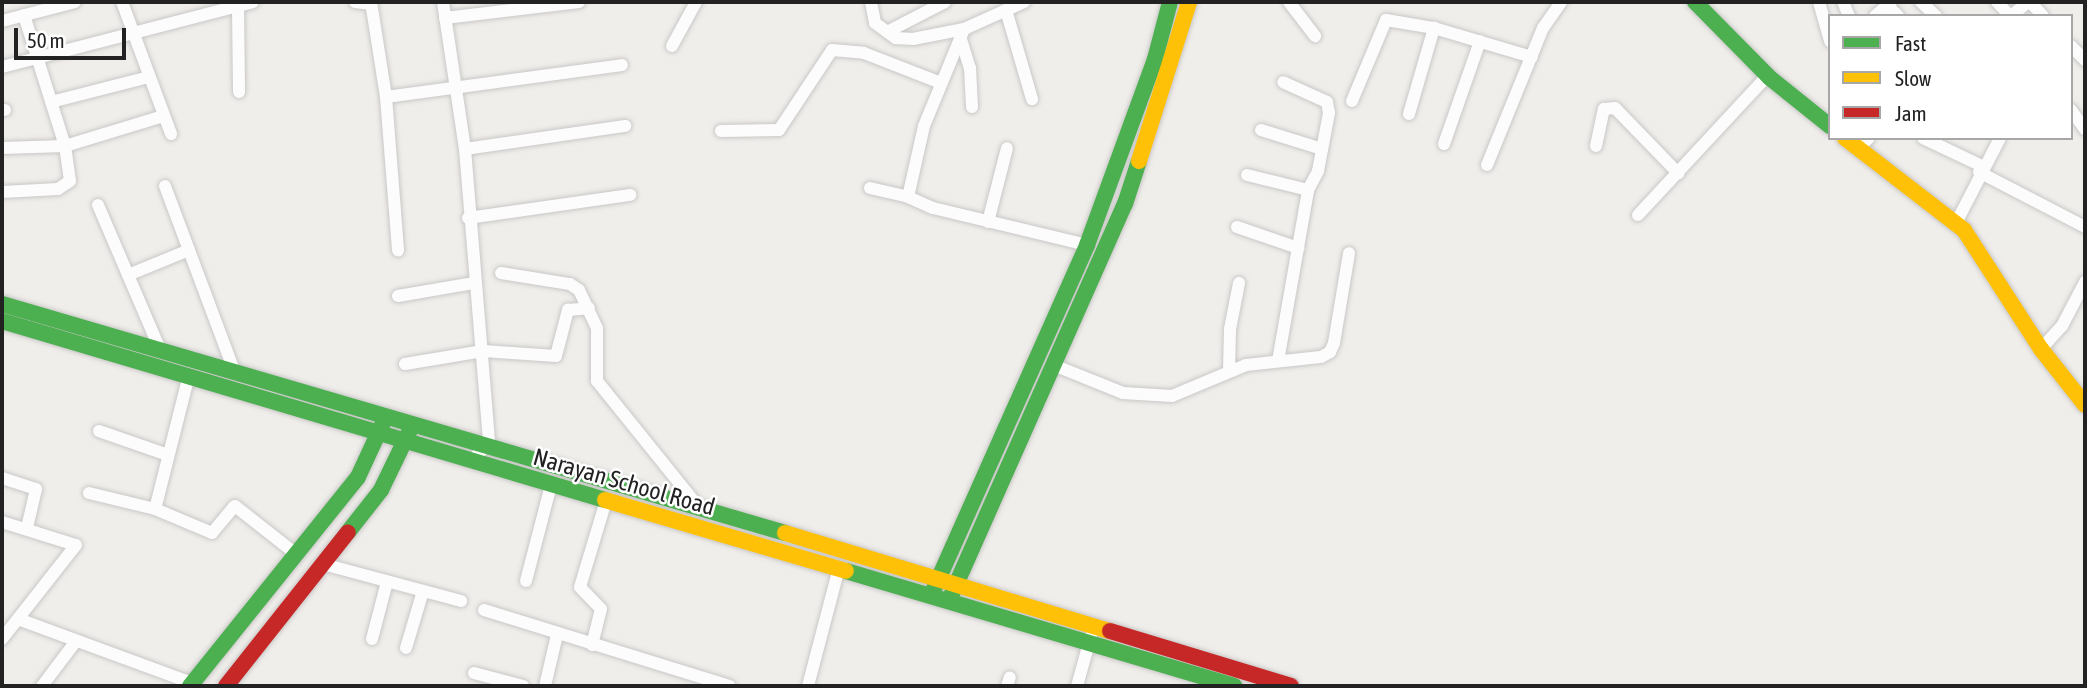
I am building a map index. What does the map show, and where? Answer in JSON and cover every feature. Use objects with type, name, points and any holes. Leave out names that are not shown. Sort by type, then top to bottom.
[{"type":"street","points":[[2,21],[75,2]]},
{"type":"street","points":[[122,2],[171,134]]},
{"type":"street","points":[[2,67],[253,2]]},
{"type":"street","points":[[355,2],[371,3],[386,97],[398,251]]},
{"type":"street","points":[[443,2],[464,149],[473,284],[484,351],[489,443],[472,460]]},
{"type":"street","points":[[446,18],[579,2]]},
{"type":"street","points":[[673,46],[696,2]]},
{"type":"street","points":[[871,2],[875,23],[887,32],[913,39],[962,33],[1024,2]]},
{"type":"street","points":[[887,32],[945,2]]},
{"type":"street","points":[[2,304],[233,368],[411,423],[489,443],[702,510],[935,588],[1087,245],[1155,59],[1170,2]]},
{"type":"street","points":[[953,593],[1056,366],[1125,204],[1189,2]]},
{"type":"street","points":[[1289,2],[1315,36]]},
{"type":"street","points":[[1487,165],[1532,57],[1561,2]]},
{"type":"street","points":[[1695,2],[1768,75],[1828,124]]},
{"type":"street","points":[[1819,2],[1828,33]]},
{"type":"street","points":[[1921,2],[1934,14]]},
{"type":"street","points":[[2013,14],[2029,2]]},
{"type":"street","points":[[238,7],[239,92]]},
{"type":"street","points":[[1006,10],[1032,99]]},
{"type":"street","points":[[2,192],[58,189],[69,181],[65,146],[24,15]]},
{"type":"street","points":[[1352,101],[1383,22],[1434,27],[1532,57]]},
{"type":"street","points":[[1409,114],[1434,27]]},
{"type":"street","points":[[908,197],[918,149],[962,33]]},
{"type":"street","points":[[962,33],[970,68],[972,107]]},
{"type":"street","points":[[1444,144],[1480,41]]},
{"type":"street","points":[[721,131],[779,130],[832,50],[864,53],[941,83]]},
{"type":"street","points":[[386,97],[455,85],[622,65]]},
{"type":"street","points":[[1638,215],[1768,75]]},
{"type":"street","points":[[51,103],[149,77]]},
{"type":"street","points":[[1278,361],[1308,191],[1322,149],[1329,113],[1327,102],[1283,82]]},
{"type":"street","points":[[1596,146],[1604,109],[1615,108],[1678,173]]},
{"type":"street","points":[[2073,113],[2085,129]]},
{"type":"street","points":[[2,148],[65,146],[163,116]]},
{"type":"street","points":[[464,149],[625,126]]},
{"type":"street","points":[[1261,130],[1322,149]]},
{"type":"street","points":[[1927,140],[2085,227]]},
{"type":"street","points":[[1956,223],[1981,169],[1999,140]]},
{"type":"street","points":[[1853,141],[1956,223],[2041,349],[2085,405]]},
{"type":"street","points":[[988,222],[1007,148]]},
{"type":"street","points":[[1247,175],[1308,191]]},
{"type":"street","points":[[165,186],[233,368]]},
{"type":"street","points":[[870,188],[988,222],[1087,245]]},
{"type":"street","points":[[468,218],[630,195]]},
{"type":"street","points":[[98,205],[159,347]]},
{"type":"street","points":[[1237,227],[1298,248]]},
{"type":"street","points":[[128,275],[189,250]]},
{"type":"street","points":[[1056,366],[1123,393],[1150,397],[1172,396],[1229,370],[1330,352],[1349,253]]},
{"type":"street","points":[[501,273],[570,284],[579,290],[597,328],[597,382],[702,510]]},
{"type":"street","points":[[2041,349],[2062,326],[2085,282]]},
{"type":"street","points":[[1229,370],[1230,329],[1239,283]]},
{"type":"street","points":[[398,296],[473,284]]},
{"type":"street","points":[[405,364],[484,351],[556,356],[568,310],[589,308]]},
{"type":"street","name":"Narayan School Road","points":[[2,321],[189,374],[606,501],[839,568],[935,588],[1091,635]]},
{"type":"street","points":[[155,509],[189,374]]},
{"type":"street","points":[[18,619],[191,685],[358,477],[380,434],[386,415]]},
{"type":"street","points":[[226,686],[381,490],[406,442],[411,423]]},
{"type":"street","points":[[99,431],[168,454]]},
{"type":"street","points":[[2,478],[36,489],[27,528]]},
{"type":"street","points":[[526,581],[551,485]]},
{"type":"street","points":[[89,493],[155,509],[212,533],[235,506],[296,554]]},
{"type":"street","points":[[592,645],[601,609],[580,587],[606,501]]},
{"type":"street","points":[[2,522],[76,545],[2,639]]},
{"type":"street","points":[[323,564],[461,601]]},
{"type":"street","points":[[808,686],[839,568]]},
{"type":"street","points":[[372,639],[387,582]]},
{"type":"street","points":[[406,648],[423,591]]},
{"type":"street","points":[[484,610],[557,635],[729,686]]},
{"type":"street","points":[[545,686],[557,635]]},
{"type":"street","points":[[1077,686],[1091,635]]},
{"type":"street","points":[[1091,635],[1234,686]]},
{"type":"street","points":[[1091,635],[1291,686]]},
{"type":"street","points":[[42,686],[76,641]]},
{"type":"street","points":[[474,673],[523,686]]},
{"type":"traffic: fast","points":[[934,589],[1087,245],[1155,59],[1170,2]]},
{"type":"traffic: fast","points":[[1695,2],[1770,78],[1828,124]]},
{"type":"traffic: fast","points":[[951,596],[1125,204],[1139,161]]},
{"type":"traffic: fast","points":[[2,304],[785,533]]},
{"type":"traffic: fast","points":[[2,321],[605,500]]},
{"type":"traffic: fast","points":[[190,686],[358,477],[383,423]]},
{"type":"traffic: fast","points":[[348,532],[381,490],[410,430]]},
{"type":"traffic: fast","points":[[846,571],[1234,686]]},
{"type":"traffic: slow","points":[[1139,161],[1189,2]]},
{"type":"traffic: slow","points":[[1848,140],[1964,230],[2041,349],[2085,405]]},
{"type":"traffic: slow","points":[[605,500],[846,571]]},
{"type":"traffic: slow","points":[[785,533],[1110,631]]},
{"type":"traffic: jam","points":[[226,686],[348,532]]},
{"type":"traffic: jam","points":[[1110,631],[1291,686]]}]
